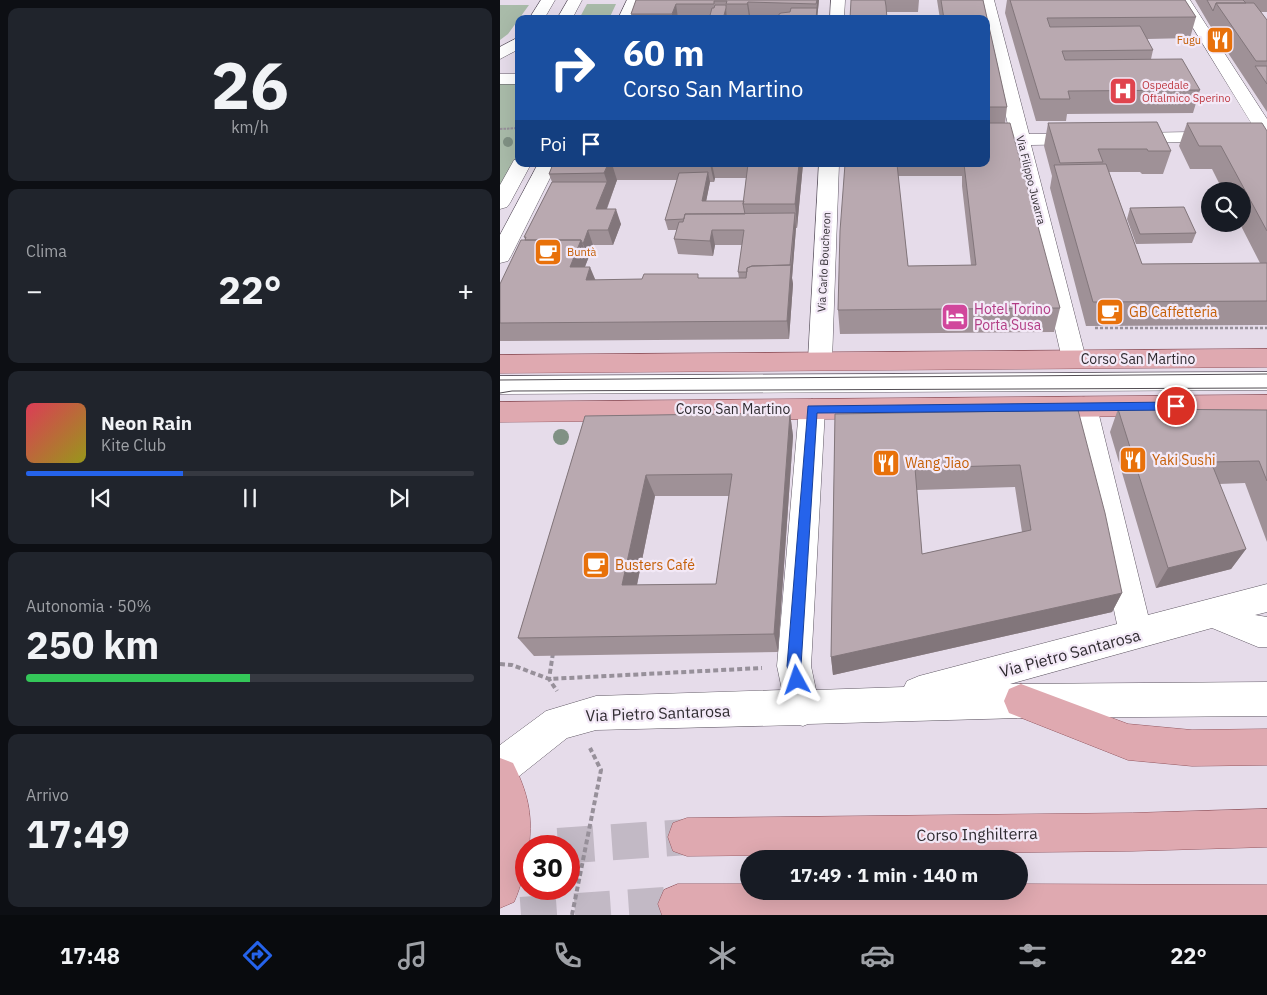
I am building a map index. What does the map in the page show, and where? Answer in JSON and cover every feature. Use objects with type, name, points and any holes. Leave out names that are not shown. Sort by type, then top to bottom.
[{"type":"main road","name":"Corso San Martino","points":[[500,364],[1267,358]]},
{"type":"main road","name":"Corso San Martino","points":[[500,412],[1267,406]]},
{"type":"main road","points":[[1021,700],[1128,742],[1192,748],[1267,746]]},
{"type":"main road","points":[[500,776],[506,786],[512,807],[513,834],[500,888]]},
{"type":"main road","name":"Corso Inghilterra","points":[[687,837],[1132,832],[1267,828]]},
{"type":"main road","points":[[678,904],[1267,906]]},
{"type":"street","points":[[539,15],[548,0]]},
{"type":"street","points":[[566,15],[575,0]]},
{"type":"street","points":[[626,15],[634,0]]},
{"type":"street","points":[[837,15],[838,0]]},
{"type":"street","name":"Via Filippo Juvarra","points":[[987,0],[1074,359]]},
{"type":"street","points":[[1183,0],[1267,135]]},
{"type":"street","points":[[500,54],[515,45]]},
{"type":"street","points":[[500,74],[515,74]]},
{"type":"street","points":[[500,78],[515,79]]},
{"type":"street","points":[[990,140],[1267,135]]},
{"type":"street","points":[[500,203],[519,167]]},
{"type":"street","points":[[500,256],[545,167]]},
{"type":"street","name":"Via Carlo Boucheron","points":[[820,361],[829,167]]},
{"type":"street","name":"Corso San Martino","points":[[500,385],[1267,381]]},
{"type":"street","points":[[1084,407],[1136,635]]},
{"type":"street","points":[[812,409],[794,666],[803,708],[1021,700],[1267,699]]},
{"type":"street","name":"Via Pietro Santarosa","points":[[872,705],[1267,598]]},
{"type":"street","points":[[1213,613],[1258,632],[1267,632]]},
{"type":"street","name":"Via Pietro Santarosa","points":[[500,768],[558,723],[596,713],[803,708]]},
{"type":"path","points":[[500,129],[515,128]]},
{"type":"path","points":[[1087,328],[1267,328]]},
{"type":"path","points":[[549,679],[555,647]]},
{"type":"path","points":[[500,664],[512,665],[549,679],[794,666]]},
{"type":"path","points":[[572,915],[601,770],[576,717]]},
{"type":"green space","points":[[587,4],[616,4],[611,15],[581,15]]},
{"type":"green space","points":[[500,5],[529,5],[522,15],[515,15],[515,24],[508,34],[500,40]]},
{"type":"green space","points":[[500,82],[515,82],[515,166],[500,194]]},
{"type":"building","points":[[636,0],[817,0],[816,4],[748,2],[747,4],[726,4],[727,1],[714,1],[714,4],[676,4],[672,14],[631,14]]},
{"type":"building","points":[[851,0],[885,0],[887,15],[850,15]]},
{"type":"building","points":[[941,0],[983,0],[986,15],[943,15]]},
{"type":"building","points":[[1010,0],[1185,0],[1196,17],[1047,18],[1050,27],[1140,26],[1153,50],[1062,51],[1065,60],[1182,59],[1200,90],[1068,91],[1070,99],[1040,99]]},
{"type":"building","points":[[1207,0],[1243,0],[1246,3],[1216,3],[1213,11]]},
{"type":"building","points":[[1216,3],[1254,3],[1267,20],[1267,61],[1256,61]]},
{"type":"building","points":[[715,5],[726,5],[724,15],[710,15],[712,8]]},
{"type":"building","points":[[791,8],[817,8],[816,15],[779,15],[790,12]]},
{"type":"building","points":[[990,31],[1007,107],[990,107]]},
{"type":"building","points":[[1255,66],[1267,66],[1267,84]]},
{"type":"building","points":[[1157,122],[1171,151],[1098,149],[1103,162],[1060,163],[1048,123]]},
{"type":"building","points":[[990,123],[1010,123],[1060,308],[838,310],[840,231],[845,167],[897,167],[908,266],[976,265],[964,167],[990,167]]},
{"type":"building","points":[[1187,123],[1262,123],[1267,131],[1267,231],[1251,201],[1251,182],[1240,182],[1221,146],[1199,146]]},
{"type":"building","points":[[1106,164],[1142,264],[1267,263],[1267,301],[1093,302],[1054,165]]},
{"type":"building","points":[[552,167],[607,167],[604,173],[549,174]]},
{"type":"building","points":[[748,167],[799,167],[795,204],[743,204]]},
{"type":"building","points":[[708,172],[702,201],[744,201],[745,214],[685,214],[684,219],[665,220],[679,173]]},
{"type":"building","points":[[552,182],[607,182],[596,209],[616,209],[608,230],[588,230],[583,244],[581,240],[525,240],[526,237],[524,237]]},
{"type":"building","points":[[1184,207],[1196,233],[1140,234],[1130,208]]},
{"type":"building","points":[[795,213],[790,265],[752,266],[747,268],[747,272],[738,272],[744,230],[712,230],[710,241],[674,239],[679,222],[683,222],[685,214]]},
{"type":"building","points":[[521,240],[581,240],[570,267],[590,267],[586,280],[642,279],[644,274],[698,274],[698,278],[746,278],[747,268],[752,266],[791,265],[787,321],[500,323],[500,284]]},
{"type":"building","points":[[1118,409],[1267,410],[1267,481],[1259,461],[1211,462],[1246,549],[1168,568]]},
{"type":"building","points":[[1078,410],[1105,513],[1122,593],[831,657],[835,414]],"holes":[[[1020,465],[1031,530],[922,554],[915,468]]]},
{"type":"building","points":[[790,413],[774,634],[518,638],[585,416]],"holes":[[[732,474],[716,584],[622,585],[646,475]]]},
{"type":"tunnel","points":[[580,844],[687,837]]},
{"type":"tunnel","points":[[521,915],[678,904]]},
{"type":"tram line","points":[[500,380],[1267,374]]},
{"type":"tram line","points":[[500,393],[512,391],[1267,388]]},
{"type":"place","name":"Fugu","points":[[1220,40]]},
{"type":"place","name":"Ospedale Oftalmico Sperino","points":[[1123,91]]},
{"type":"place","name":"Buntà","points":[[548,252]]},
{"type":"place","name":"GB Caffetteria","points":[[1110,312]]},
{"type":"place","name":"Hotel Torino Porta Susa","points":[[955,317]]},
{"type":"place","name":"Yaki Sushi","points":[[1133,460]]},
{"type":"place","name":"Wang Jiao","points":[[886,463]]},
{"type":"place","name":"Busters Café","points":[[596,565]]},
{"type":"route","points":[[797,680],[794,666],[812,409],[1176,406]]}]
